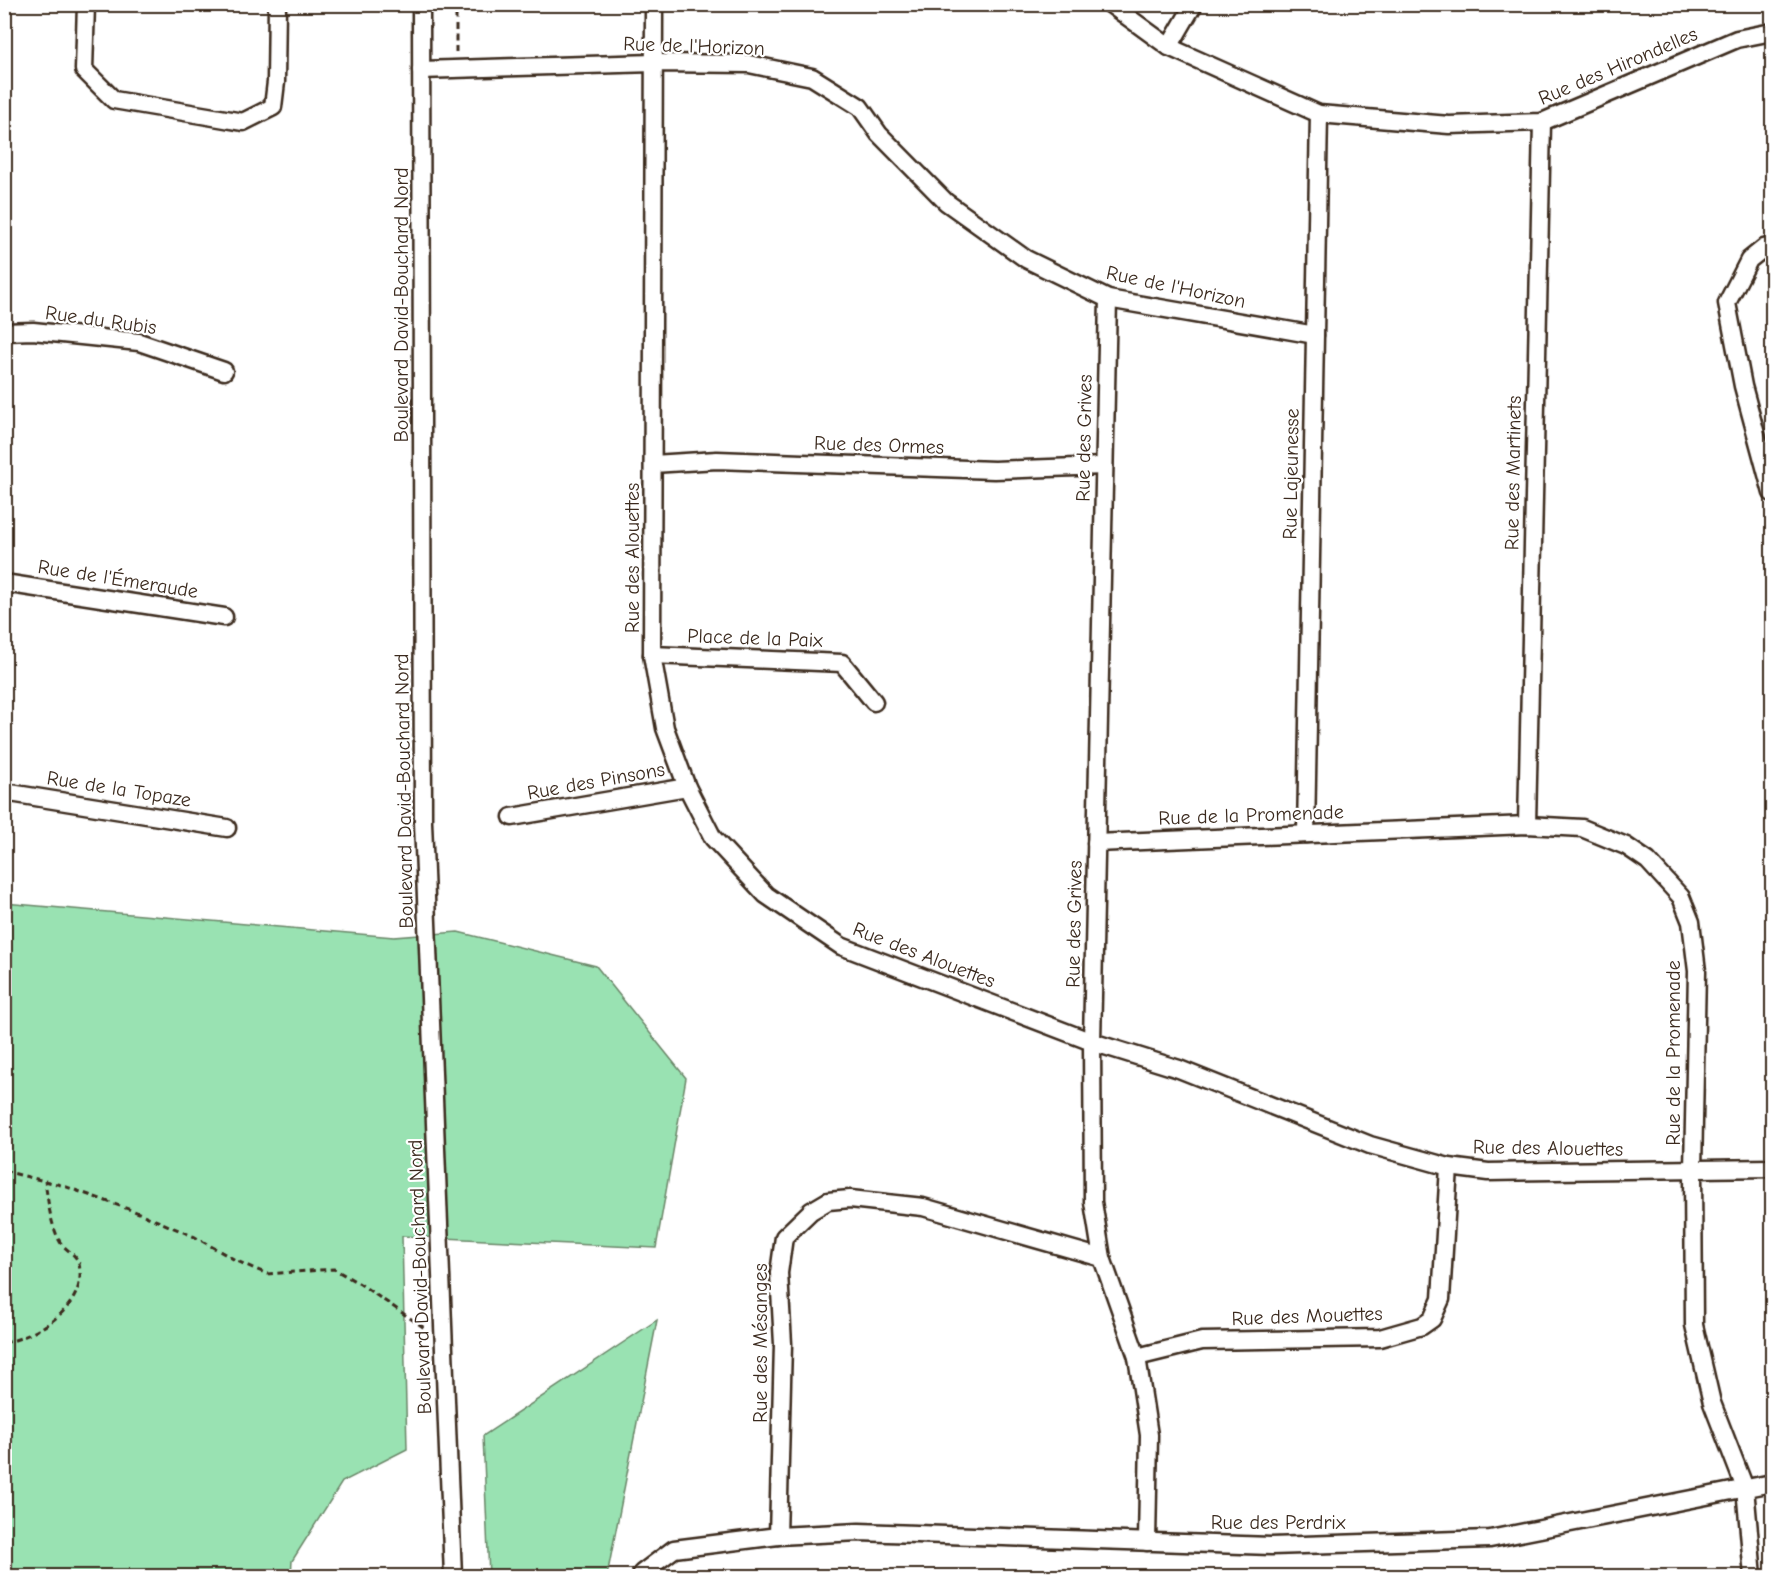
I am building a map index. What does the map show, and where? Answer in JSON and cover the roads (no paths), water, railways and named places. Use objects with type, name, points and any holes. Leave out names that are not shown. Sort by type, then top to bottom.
[{"type":"street","points":[[86,4],[84,69],[114,100],[243,122],[273,107],[276,82],[277,4]]},
{"type":"street","name":"Boulevard David-Bouchard Nord","points":[[421,4],[423,822],[453,1576]]},
{"type":"street","name":"Rue des Alouettes","points":[[654,4],[652,655],[665,728],[687,787],[713,838],[766,895],[841,946],[1092,1041],[1179,1069],[1370,1145],[1449,1167],[1488,1172],[1773,1168]]},
{"type":"street","name":"Rue des Hirondelles","points":[[1110,4],[1169,47],[1319,114],[1449,125],[1542,122],[1737,39],[1773,32]]},
{"type":"street","points":[[1169,47],[1194,4]]},
{"type":"street","name":"Rue de l'Horizon","points":[[421,70],[654,63],[749,64],[812,77],[860,107],[879,134],[946,202],[1026,259],[1108,299],[1315,335]]},
{"type":"street","name":"Rue Lajeunesse","points":[[1306,834],[1319,114]]},
{"type":"street","name":"Rue des Martinets","points":[[1527,825],[1542,122]]},
{"type":"street","points":[[1773,246],[1764,248],[1749,260],[1727,303],[1743,386],[1773,493]]},
{"type":"street","name":"Rue des Grives","points":[[1108,299],[1092,1041],[1093,1202],[1102,1258],[1137,1358],[1149,1435],[1147,1542]]},
{"type":"street","name":"Rue du Rubis","points":[[4,332],[33,331],[139,342],[224,371]]},
{"type":"street","name":"Rue des Ormes","points":[[653,464],[717,460],[994,470],[1104,466]]},
{"type":"street","name":"Rue de l'Émeraude","points":[[4,582],[224,617]]},
{"type":"street","name":"Place de la Paix","points":[[652,655],[842,663],[874,702]]},
{"type":"street","name":"Rue des Pinsons","points":[[512,817],[687,787]]},
{"type":"street","name":"Rue de la Topaze","points":[[4,792],[227,828]]},
{"type":"street","name":"Rue de la Promenade","points":[[1096,843],[1527,825],[1582,828],[1626,846],[1648,861],[1681,897],[1690,922],[1697,970],[1693,1170],[1694,1325],[1712,1403],[1745,1488],[1753,1576]]},
{"type":"street","name":"Rue des Mouettes","points":[[1137,1358],[1202,1341],[1380,1338],[1422,1326],[1432,1319],[1441,1299],[1449,1167]]},
{"type":"street","name":"Rue des Mésanges","points":[[778,1536],[783,1344],[779,1274],[784,1237],[811,1211],[828,1201],[850,1199],[923,1207],[1102,1258]]},
{"type":"street","name":"Rue des Perdrix","points":[[641,1576],[674,1549],[778,1536],[859,1532],[1271,1546],[1490,1539],[1773,1483]]}]
